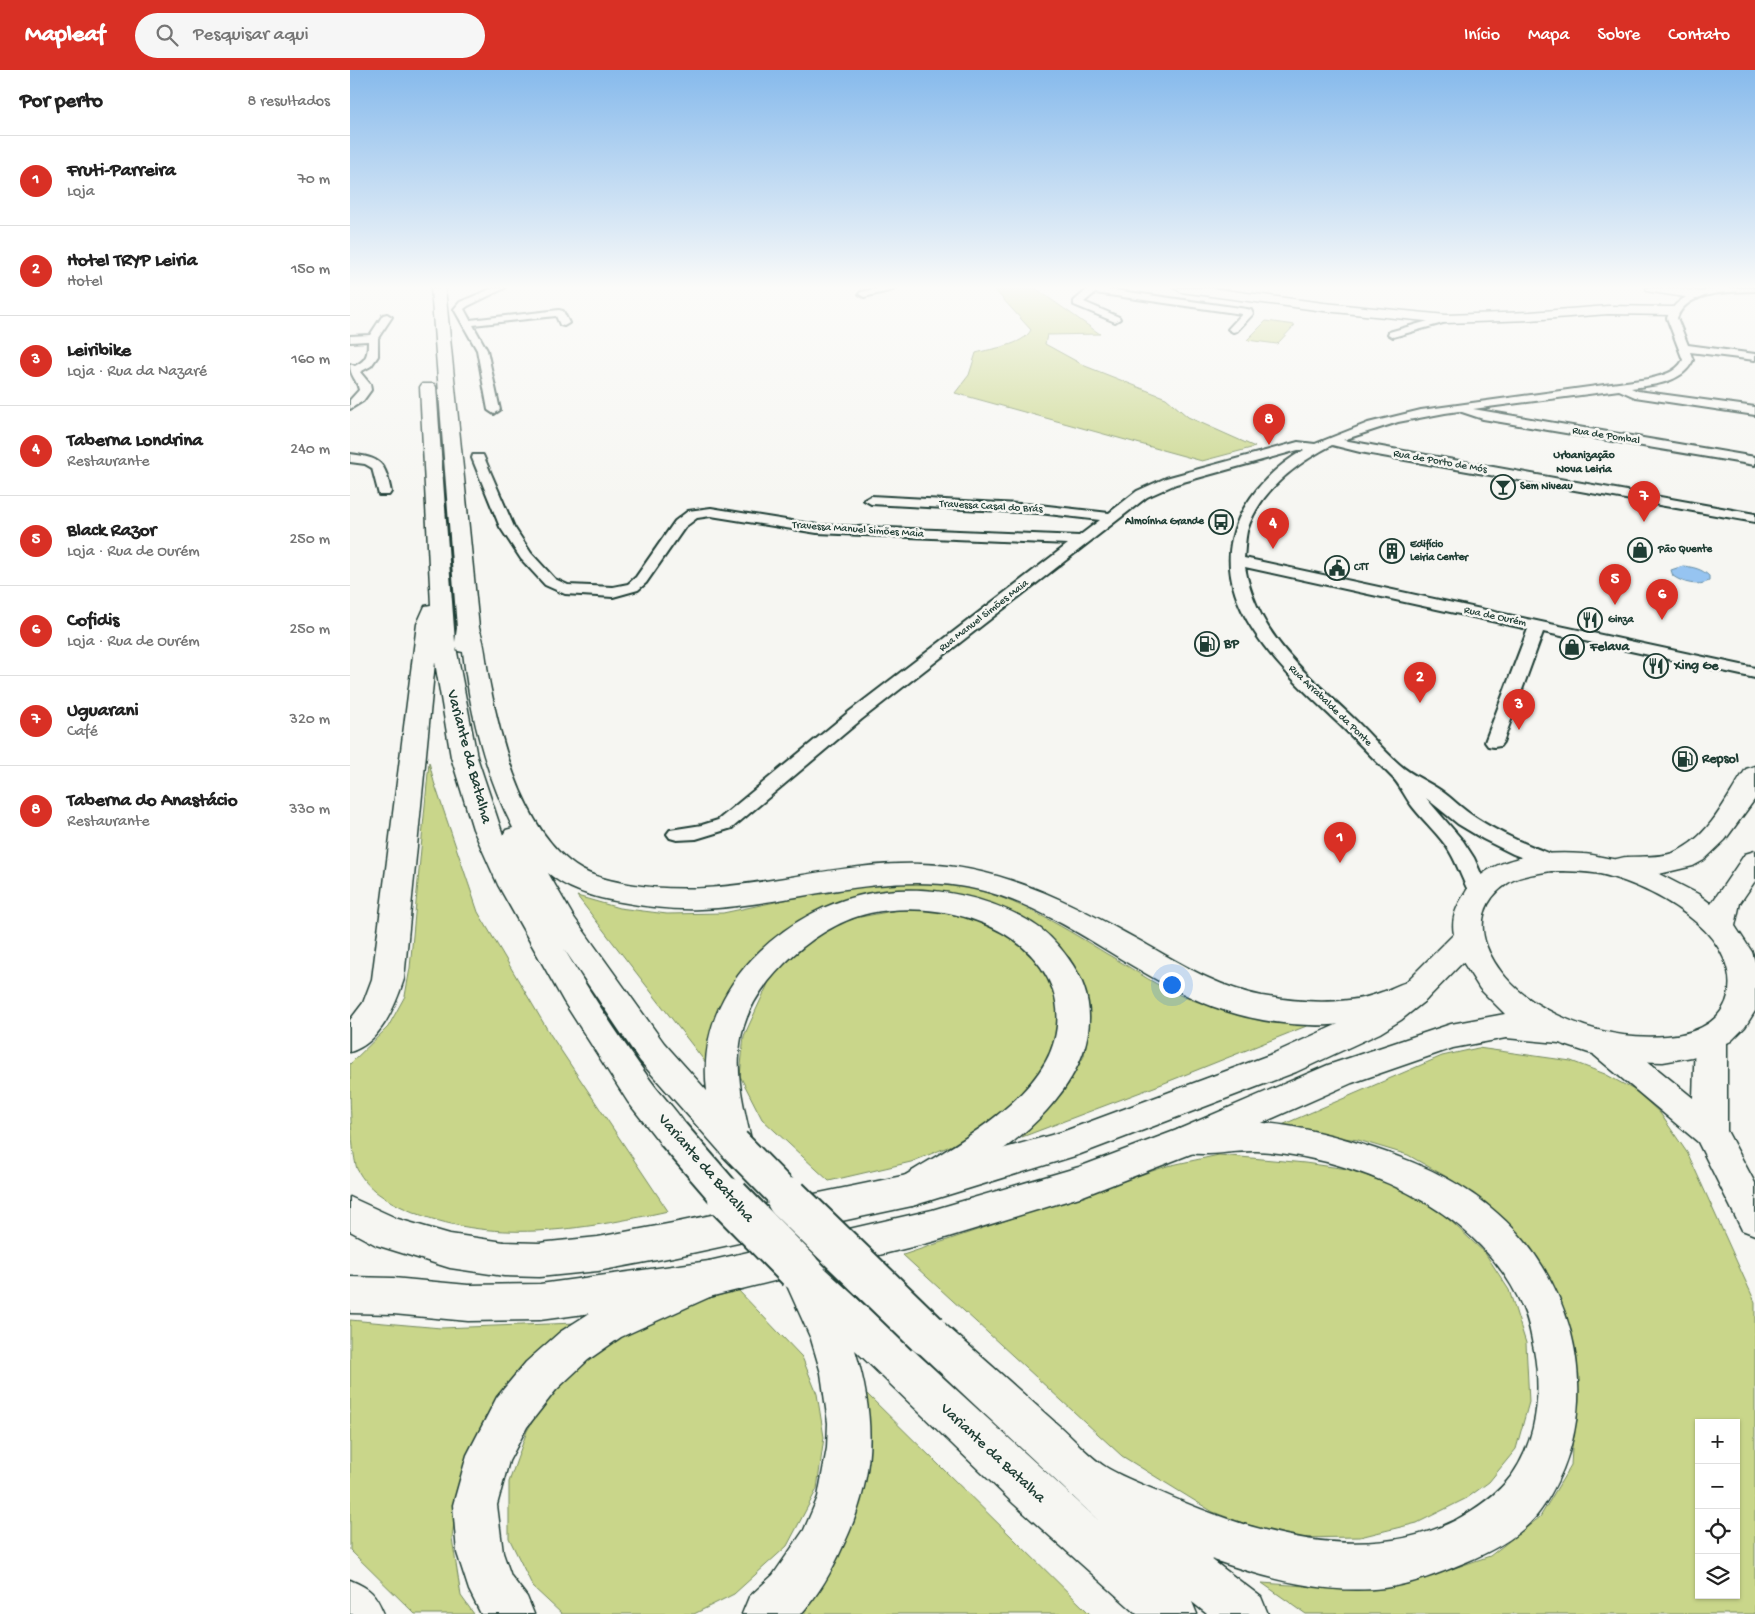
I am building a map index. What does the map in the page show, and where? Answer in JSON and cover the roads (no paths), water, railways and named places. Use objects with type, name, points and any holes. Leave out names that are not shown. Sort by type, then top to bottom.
[{"type":"main road","points":[[444,360],[468,628],[465,674],[473,715],[493,778],[514,833],[535,876],[562,923],[652,1052],[734,1144],[817,1228],[927,1334],[1170,1556],[1244,1614]]},
{"type":"main road","name":"Variante da Batalha","points":[[428,375],[440,594],[448,678],[464,757],[487,830],[512,885],[575,994],[640,1092],[722,1192],[799,1270],[1035,1494],[1173,1614]]},
{"type":"main road","points":[[350,1040],[375,1013],[383,997],[388,979],[428,624],[440,594]]},
{"type":"main road","points":[[468,628],[473,640],[475,674],[483,712],[499,763],[523,823],[542,853],[560,869],[598,888],[650,898],[706,900],[747,896],[874,875],[928,872],[951,875],[1004,887],[1037,900],[1071,916],[1193,986],[1261,1007],[1297,1013],[1334,1013],[1369,1008],[1415,992]]},
{"type":"main road","points":[[1755,774],[1741,801],[1716,835],[1697,853],[1685,859],[1660,866],[1551,862],[1521,867],[1497,877],[1479,892],[1470,906],[1466,922],[1471,950],[1489,980],[1519,1008],[1560,1031],[1606,1046],[1645,1051],[1681,1048],[1711,1038],[1747,1012],[1742,965],[1726,902],[1755,860]]},
{"type":"main road","points":[[1600,865],[1638,876],[1674,892],[1705,914],[1735,941]]},
{"type":"main road","points":[[734,1144],[721,1075],[723,1045],[730,1016],[744,990],[769,960],[801,932],[826,918],[855,908],[885,901],[920,900],[945,902],[970,908],[997,917],[1019,928],[1048,951],[1069,987],[1074,1007],[1073,1034],[1064,1059],[1049,1084],[1007,1127],[912,1190]]},
{"type":"main road","points":[[350,1214],[389,1233],[450,1251],[504,1259],[539,1260],[598,1254],[664,1242],[912,1190],[1066,1145],[1284,1063],[1369,1024],[1390,1012],[1415,992],[1469,937]]},
{"type":"main road","points":[[350,1295],[393,1296],[468,1303],[540,1302],[709,1279],[932,1226],[1082,1180],[1189,1140],[1340,1074],[1451,1036],[1506,1026],[1560,1031]]},
{"type":"main road","points":[[1710,1132],[1711,1038]]},
{"type":"main road","points":[[1606,1046],[1710,1132],[1755,1219]]},
{"type":"main road","points":[[1094,1485],[1200,1532],[1255,1551],[1327,1564],[1387,1564],[1443,1550],[1487,1528],[1521,1499],[1546,1460],[1558,1411],[1557,1361],[1544,1308],[1520,1265],[1484,1224],[1441,1193],[1394,1170],[1331,1149],[1269,1138],[1235,1137],[1189,1140]]},
{"type":"main road","points":[[766,1614],[774,1608],[807,1568],[833,1521],[847,1473],[850,1427],[844,1383],[833,1346],[799,1270]]},
{"type":"main road","points":[[510,1614],[492,1590],[480,1553],[475,1505],[489,1455],[512,1412],[540,1376],[574,1346],[607,1324],[709,1279]]},
{"type":"main road","points":[[350,1604],[360,1614]]},
{"type":"street","points":[[350,405],[365,390],[364,384],[352,369],[366,364],[369,360]]},
{"type":"street","points":[[484,360],[494,410]]},
{"type":"street","name":"Rua Arrabalde da Ponte","points":[[1551,862],[1486,833],[1468,822],[1431,793],[1402,776],[1295,673],[1261,629],[1246,602],[1237,575],[1236,550],[1240,529],[1250,507],[1281,472],[1324,445],[1397,419],[1459,407],[1648,382],[1676,373],[1686,365],[1688,360]]},
{"type":"street","points":[[1614,386],[1636,394],[1755,411]]},
{"type":"street","name":"Rua de Pombal","points":[[1459,407],[1483,416],[1755,460]]},
{"type":"street","name":"Rua Manuel Simões Maia","points":[[676,834],[709,831],[726,824],[856,715],[1080,540],[1142,494],[1171,481],[1298,446],[1324,445]]},
{"type":"street","name":"Rua de Porto de Mós","points":[[1324,445],[1370,450],[1755,518]]},
{"type":"street","points":[[350,458],[374,462],[380,468],[384,492]]},
{"type":"street","name":"Travessa Manuel Simões Maia","points":[[478,458],[507,527],[521,549],[550,582],[565,589],[613,592],[633,587],[641,580],[685,518],[701,512],[724,514],[786,526],[817,529],[1080,540]]},
{"type":"street","name":"Travessa Casal do Brás","points":[[871,500],[1039,509],[1111,517]]},
{"type":"street","name":"Rua de Ourém","points":[[1236,561],[1755,673]]},
{"type":"street","points":[[1494,742],[1537,626]]},
{"type":"street","name":"Rua Arrabalde da Ponte","points":[[1402,776],[1412,793],[1452,841],[1468,866],[1479,892]]},
{"type":"water","points":[[1683,566],[1703,572],[1709,576],[1709,581],[1700,584],[1691,583],[1681,581],[1673,576],[1671,570]]},
{"type":"place","name":"Taberna do Anastácio","points":[[1269,445]]},
{"type":"place","name":"Sem Niveau","points":[[1503,487]]},
{"type":"place","name":"Almoínha Grande","points":[[1221,522]]},
{"type":"place","name":"Uguarani","points":[[1644,522]]},
{"type":"place","name":"Taberna Londrina","points":[[1273,549]]},
{"type":"place","name":"Pão Quente","points":[[1640,550]]},
{"type":"place","name":"Edifício Leiria Center","points":[[1392,551]]},
{"type":"place","name":"CTT","points":[[1337,568]]},
{"type":"place","name":"Black Razor","points":[[1615,605]]},
{"type":"place","name":"Ginza","points":[[1590,620]]},
{"type":"place","name":"Cofidis","points":[[1662,620]]},
{"type":"place","name":"BP","points":[[1207,644]]},
{"type":"place","name":"Felava","points":[[1572,647]]},
{"type":"place","name":"Xing Ge","points":[[1656,666]]},
{"type":"place","name":"Hotel TRYP Leiria","points":[[1420,703]]},
{"type":"place","name":"Leiribike","points":[[1519,730]]},
{"type":"place","name":"Repsol","points":[[1685,759]]},
{"type":"place","name":"Fruti-Parreira","points":[[1340,863]]},
{"type":"district","name":"Urbanização Nova Leiria","points":[[1584,463]]}]
